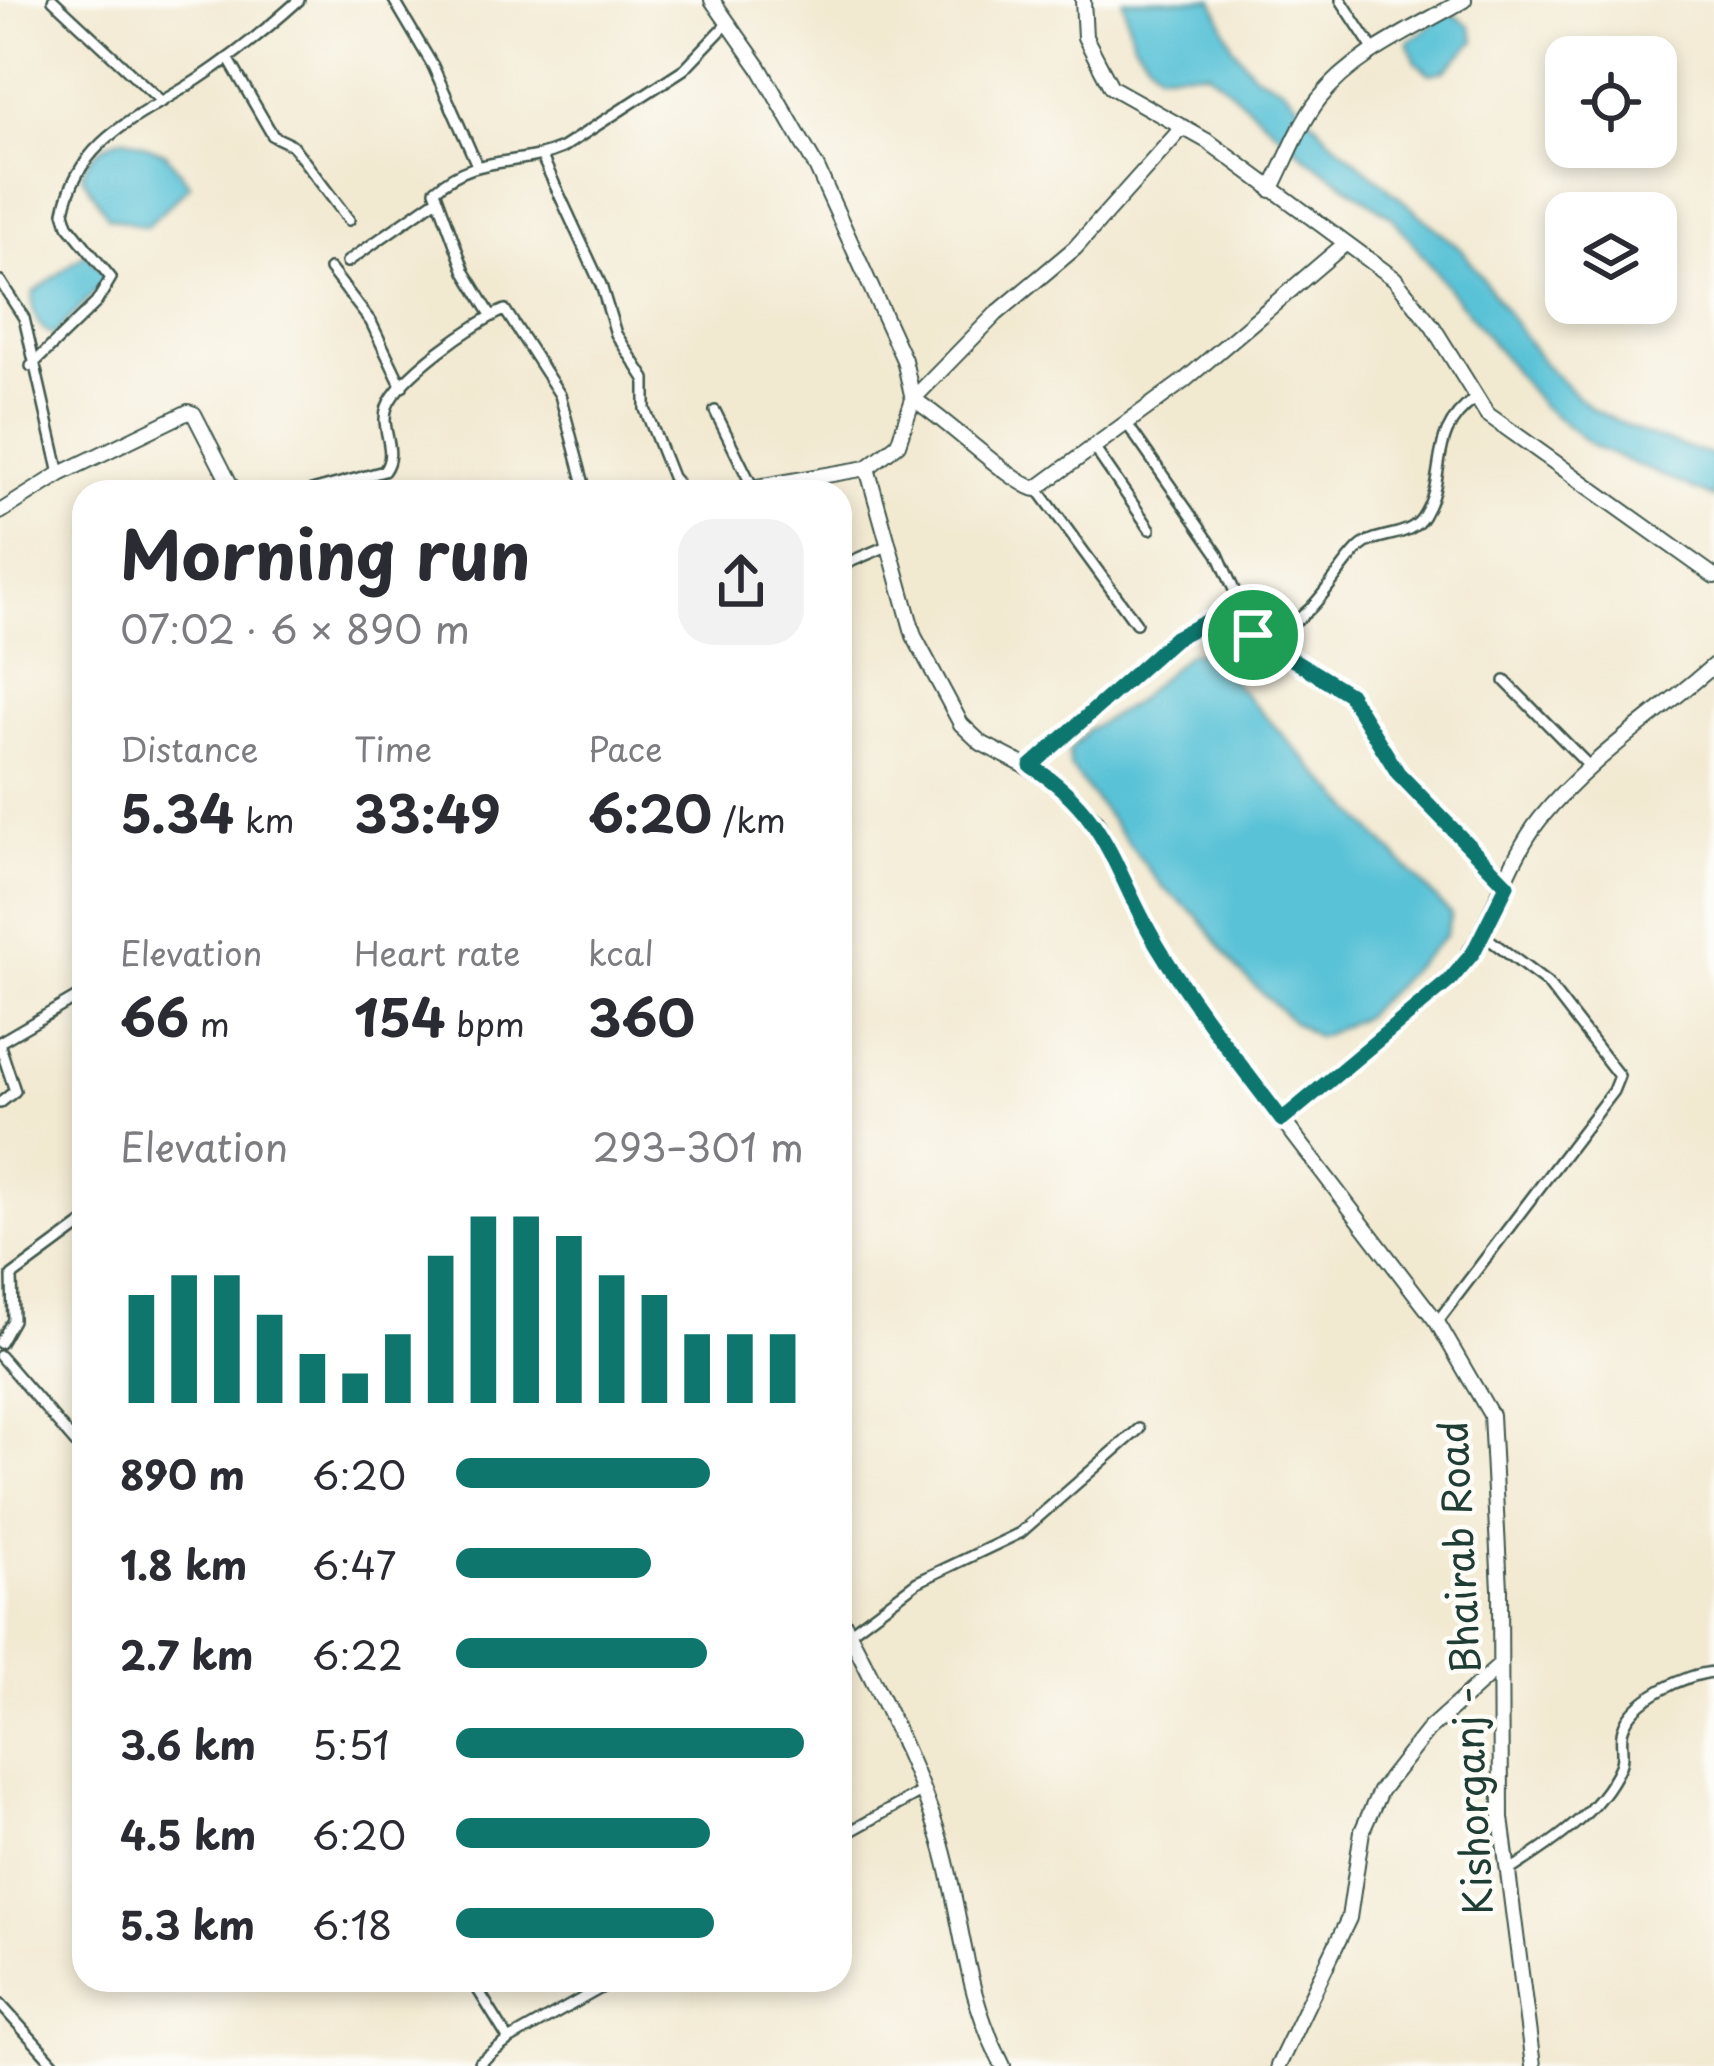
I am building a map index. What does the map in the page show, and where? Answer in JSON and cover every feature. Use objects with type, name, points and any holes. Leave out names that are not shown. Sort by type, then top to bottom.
[{"type":"street","points":[[53,0],[162,102]]},
{"type":"street","points":[[31,366],[96,303],[111,278],[68,225],[68,195],[98,142],[228,58],[299,0]]},
{"type":"street","points":[[394,0],[433,67],[476,163]]},
{"type":"street","points":[[712,0],[759,68],[817,168],[904,360],[913,399],[958,428],[1014,478],[1037,488],[1136,623]]},
{"type":"street","points":[[1084,0],[1085,38],[1111,87],[1183,127],[1395,279],[1433,326],[1475,399],[1551,463],[1714,576]]},
{"type":"street","points":[[1341,0],[1375,52]]},
{"type":"street","points":[[1271,190],[1317,101],[1375,52],[1464,0]]},
{"type":"street","points":[[491,315],[465,272],[437,199],[438,186],[476,163],[542,157],[684,69],[727,25]]},
{"type":"street","points":[[228,58],[272,136],[292,145],[349,220]]},
{"type":"street","points":[[799,480],[867,468],[898,444],[913,399],[997,314],[1075,248],[1183,127]]},
{"type":"street","points":[[542,157],[601,285],[616,334],[645,379],[645,409],[674,480]]},
{"type":"street","points":[[346,262],[437,199]]},
{"type":"street","points":[[1037,488],[1127,424],[1346,242]]},
{"type":"street","points":[[330,269],[371,322],[402,387]]},
{"type":"street","points":[[0,281],[24,318],[31,366],[60,474]]},
{"type":"street","points":[[354,480],[384,472],[390,463],[387,405],[402,387],[491,315],[505,310],[560,395],[583,480]]},
{"type":"street","points":[[1253,635],[1277,632],[1315,604],[1362,544],[1418,524],[1428,508],[1438,451],[1451,421],[1475,399]]},
{"type":"street","points":[[715,411],[749,480]]},
{"type":"street","points":[[0,512],[60,474],[188,412],[194,414],[228,480]]},
{"type":"street","points":[[1127,424],[1218,554],[1253,635]]},
{"type":"street","points":[[1095,449],[1150,530]]},
{"type":"street","name":"Kishorganj - Bhairab Road","points":[[867,468],[921,651],[961,724],[981,743],[1031,766],[1068,791],[1095,820],[1157,945],[1282,1120],[1437,1322],[1492,1415],[1507,1872],[1533,2066]]},
{"type":"street","points":[[852,561],[887,545]]},
{"type":"street","points":[[1031,766],[1192,625],[1206,622],[1253,635],[1349,694],[1398,773],[1507,885]]},
{"type":"street","points":[[1282,1120],[1426,1004],[1473,953],[1538,822],[1591,768],[1714,665]]},
{"type":"street","points":[[1504,681],[1591,768]]},
{"type":"street","points":[[1437,1322],[1613,1091],[1619,1076],[1547,983],[1482,934]]},
{"type":"street","points":[[0,1103],[15,1091],[0,1044],[72,999]]},
{"type":"street","points":[[0,1342],[14,1320],[4,1278],[72,1231]]},
{"type":"street","points":[[0,1356],[72,1439]]},
{"type":"street","points":[[852,1631],[917,1582],[1020,1533],[1139,1429]]},
{"type":"street","points":[[852,1640],[945,1856],[961,1922],[962,1960],[1003,2066]]},
{"type":"street","points":[[1278,2066],[1346,1927],[1362,1831],[1380,1791],[1428,1730],[1497,1668]]},
{"type":"street","points":[[1507,1872],[1570,1832],[1622,1764],[1623,1728],[1636,1709],[1658,1693],[1714,1672]]},
{"type":"street","points":[[852,1830],[921,1792]]},
{"type":"street","points":[[479,1992],[509,2040]]},
{"type":"street","points":[[479,2063],[509,2040],[594,1992]]},
{"type":"street","points":[[0,2004],[56,2066]]},
{"type":"water","points":[[1123,0],[1213,0],[1233,47],[1254,74],[1283,87],[1330,139],[1463,251],[1544,364],[1590,408],[1646,435],[1714,456],[1714,498],[1594,447],[1541,405],[1393,218],[1306,157],[1208,71],[1158,72],[1133,41]]},
{"type":"water","points":[[1450,12],[1470,26],[1475,41],[1444,71],[1430,74],[1416,62],[1408,42]]},
{"type":"water","points":[[124,138],[165,153],[190,185],[146,227],[108,217],[82,175],[98,151]]},
{"type":"water","points":[[86,253],[105,275],[103,283],[54,335],[36,318],[33,293]]},
{"type":"water","points":[[1190,652],[1205,652],[1451,915],[1445,936],[1363,1017],[1318,1037],[1293,1022],[1237,969],[1198,916],[1162,887],[1070,767],[1069,751],[1088,730],[1132,704]]},
{"type":"route","points":[[1206,622],[1253,635],[1349,694],[1398,773],[1507,885],[1473,953],[1450,980],[1282,1120],[1157,945],[1095,820],[1078,799],[1031,766],[1192,625],[1206,622]]}]
